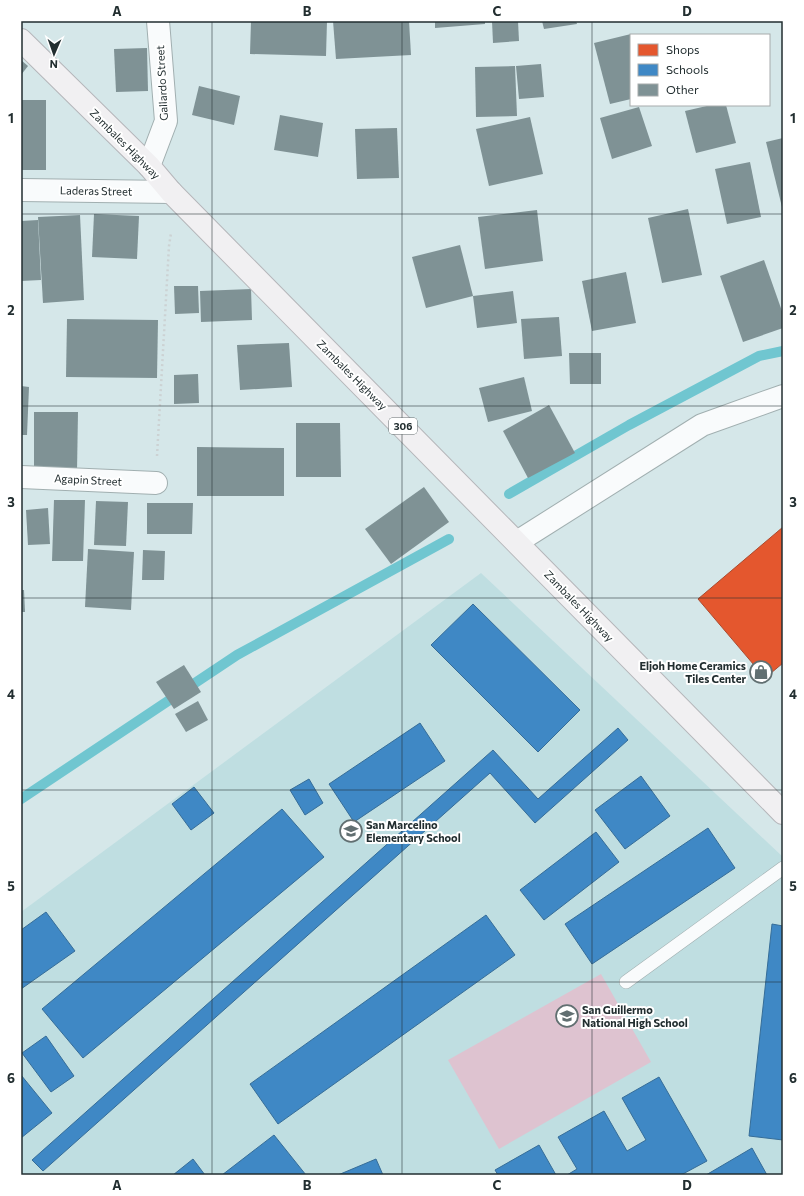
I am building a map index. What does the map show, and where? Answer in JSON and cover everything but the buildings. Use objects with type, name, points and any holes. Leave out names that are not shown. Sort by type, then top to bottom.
[{"type":"main road","name":"Zambales Highway","points":[[21,40],[149,166],[174,194],[783,814]]},
{"type":"street","name":"Gallardo Street","points":[[149,166],[166,121],[158,21]]},
{"type":"street","name":"Laderas Street","points":[[21,190],[174,194]]},
{"type":"street","points":[[517,542],[702,425],[783,396]]},
{"type":"street","name":"Agapin Street","points":[[21,477],[156,483]]},
{"type":"lane","points":[[626,982],[783,868]]},
{"type":"path","points":[[156,483],[169,246],[174,194]]},
{"type":"shaded area","points":[[481,573],[783,857],[783,1175],[21,1175],[21,912]]},
{"type":"shaded area","points":[[601,974],[651,1062],[499,1149],[448,1060]]},
{"type":"waterway","points":[[509,494],[629,425],[759,356],[783,351]]},
{"type":"waterway","points":[[21,799],[237,655],[449,539]]},
{"type":"place","name":"Eljoh Home Ceramics Tiles Center","points":[[761,672]]},
{"type":"place","name":"San Marcelino Elementary School","points":[[351,831]]},
{"type":"place","name":"San Guillermo National High School","points":[[567,1016]]}]
